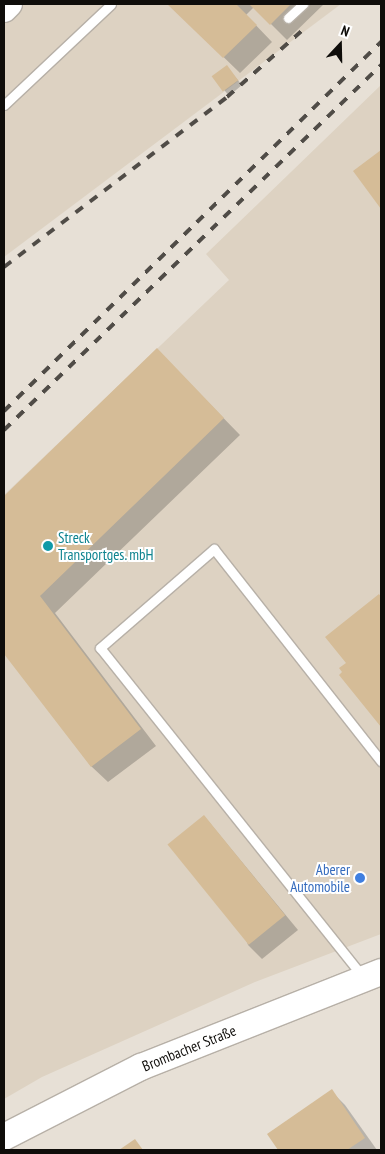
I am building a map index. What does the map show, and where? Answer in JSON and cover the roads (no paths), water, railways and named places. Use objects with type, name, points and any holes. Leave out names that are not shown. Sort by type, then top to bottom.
[{"type":"main road","points":[[4,9],[9,4]]},
{"type":"main road","name":"Brombacher Straße","points":[[4,1137],[141,1066],[373,975]]},
{"type":"lane","points":[[4,105],[111,4]]},
{"type":"lane","points":[[288,18],[303,4]]},
{"type":"lane","points":[[373,975],[100,648],[214,549],[381,761]]},
{"type":"railway","points":[[4,267],[227,97],[306,27]]},
{"type":"railway","points":[[4,411],[381,42]]},
{"type":"railway","points":[[4,430],[381,65]]},
{"type":"place","name":"Streck Transportges. mbH","points":[[48,546]]},
{"type":"place","name":"Aberer Automobile","points":[[360,878]]}]
